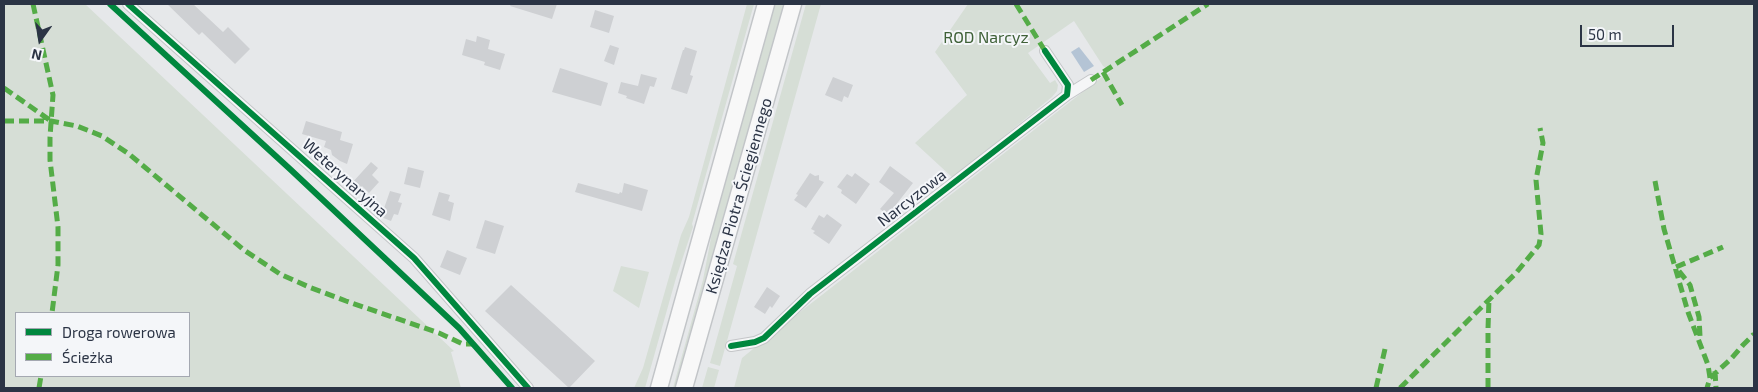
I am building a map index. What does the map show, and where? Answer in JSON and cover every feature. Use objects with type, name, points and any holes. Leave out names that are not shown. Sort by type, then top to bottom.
[{"type":"main road","name":"Księdza Piotra Ściegiennego","points":[[659,388],[766,4]]},
{"type":"main road","name":"Księdza Piotra Ściegiennego","points":[[684,388],[793,4]]},
{"type":"street","name":"Weterynaryjna","points":[[128,4],[414,258],[528,388]]},
{"type":"street","points":[[1045,51],[1068,85],[1067,95]]},
{"type":"street","name":"Narcyzowa","points":[[731,346],[755,342],[764,338],[810,294],[1067,95],[1091,80]]},
{"type":"green space","points":[[4,4],[85,4],[454,351],[451,352],[461,388],[4,388]]},
{"type":"green space","points":[[747,4],[754,4],[692,224],[693,227],[676,278],[645,388],[634,388],[643,368],[681,235],[689,217]]},
{"type":"green space","points":[[774,4],[784,4],[675,388],[673,388],[703,280],[715,217]]},
{"type":"green space","points":[[806,4],[821,4],[720,366],[710,363],[737,266],[733,264]]},
{"type":"green space","name":"ROD Narcyz","points":[[968,4],[1754,4],[1754,388],[734,388],[742,358],[1102,77],[1111,72],[1103,66],[1074,21],[1028,53],[1050,83],[1055,80],[1058,85],[1057,91],[953,178],[915,143],[967,95],[935,52]]},
{"type":"green space","points":[[621,266],[649,272],[639,308],[613,291]]},
{"type":"green space","points":[[708,367],[719,370],[714,388],[702,388]]},
{"type":"water","points":[[1079,47],[1094,66],[1084,72],[1071,52]]},
{"type":"building","points":[[167,4],[193,4],[223,32],[228,27],[250,49],[235,64],[202,32],[199,35]]},
{"type":"building","points":[[511,4],[557,4],[552,19],[510,6]]},
{"type":"building","points":[[595,10],[614,16],[609,33],[590,27]]},
{"type":"building","points":[[477,36],[490,40],[488,49],[505,54],[500,70],[484,65],[485,62],[462,55],[466,39],[476,42]]},
{"type":"building","points":[[610,45],[619,48],[614,65],[604,61]]},
{"type":"building","points":[[685,47],[697,51],[690,75],[693,76],[687,94],[671,89]]},
{"type":"building","points":[[560,68],[608,83],[601,106],[552,92]]},
{"type":"building","points":[[641,74],[657,78],[654,87],[650,86],[644,104],[618,93],[621,82],[638,86]]},
{"type":"building","points":[[833,77],[853,85],[848,98],[844,96],[842,102],[825,95]]},
{"type":"building","points":[[306,121],[342,132],[340,140],[353,144],[347,164],[332,155],[331,150],[324,147],[326,141],[302,134]]},
{"type":"building","points":[[371,162],[378,168],[372,175],[379,182],[369,193],[362,186],[359,190],[352,183]]},
{"type":"building","points":[[890,166],[913,183],[895,206],[901,211],[894,220],[880,209],[894,193],[879,182]]},
{"type":"building","points":[[408,167],[424,171],[420,188],[404,184]]},
{"type":"building","points":[[810,173],[815,176],[819,175],[819,180],[824,182],[806,208],[794,200]]},
{"type":"building","points":[[855,173],[870,184],[856,204],[841,193],[842,190],[837,187],[847,174],[852,177]]},
{"type":"building","points":[[578,183],[619,194],[620,192],[622,193],[624,183],[648,190],[642,211],[575,192]]},
{"type":"building","points":[[390,191],[401,194],[398,202],[402,203],[398,215],[394,214],[391,221],[381,217]]},
{"type":"building","points":[[439,192],[450,195],[448,201],[454,203],[450,221],[432,215]]},
{"type":"building","points":[[827,214],[842,225],[829,244],[813,233],[815,231],[811,229],[819,215],[824,218]]},
{"type":"building","points":[[485,220],[504,226],[495,254],[476,248]]},
{"type":"building","points":[[447,250],[467,258],[460,275],[440,267]]},
{"type":"building","points":[[511,285],[595,361],[569,388],[485,311]]},
{"type":"building","points":[[767,287],[780,296],[772,308],[770,306],[765,314],[754,307]]},
{"type":"marked path","points":[[33,4],[53,95],[50,160],[58,227],[58,265],[52,312]]},
{"type":"marked path","points":[[1016,4],[1045,51]]},
{"type":"marked path","points":[[1091,80],[1208,4]]},
{"type":"marked path","points":[[1103,72],[1122,105]]},
{"type":"marked path","points":[[4,88],[51,121]]},
{"type":"marked path","points":[[4,121],[51,121],[77,126],[102,136],[129,154],[244,250],[280,274],[309,287],[439,333],[463,344],[473,344]]},
{"type":"marked path","points":[[1400,388],[1516,273],[1539,245],[1541,234],[1536,180],[1543,143],[1540,128]]},
{"type":"marked path","points":[[1655,181],[1664,229],[1688,312],[1708,365],[1710,378],[1707,388]]},
{"type":"marked path","points":[[1676,267],[1723,247]]},
{"type":"marked path","points":[[1679,271],[1690,285],[1699,317],[1700,336]]},
{"type":"marked path","points":[[1488,388],[1489,298]]},
{"type":"marked path","points":[[1710,378],[1754,334]]},
{"type":"marked path","points":[[1376,388],[1385,349]]},
{"type":"marked path","points":[[1715,371],[1716,388]]},
{"type":"marked path","points":[[39,388],[41,377]]},
{"type":"cycle path","points":[[110,4],[459,328],[512,388]]},
{"type":"cycle path","points":[[128,4],[414,258],[528,388]]},
{"type":"cycle path","points":[[731,346],[755,342],[764,338],[810,294],[1067,95],[1068,85],[1045,51]]}]
